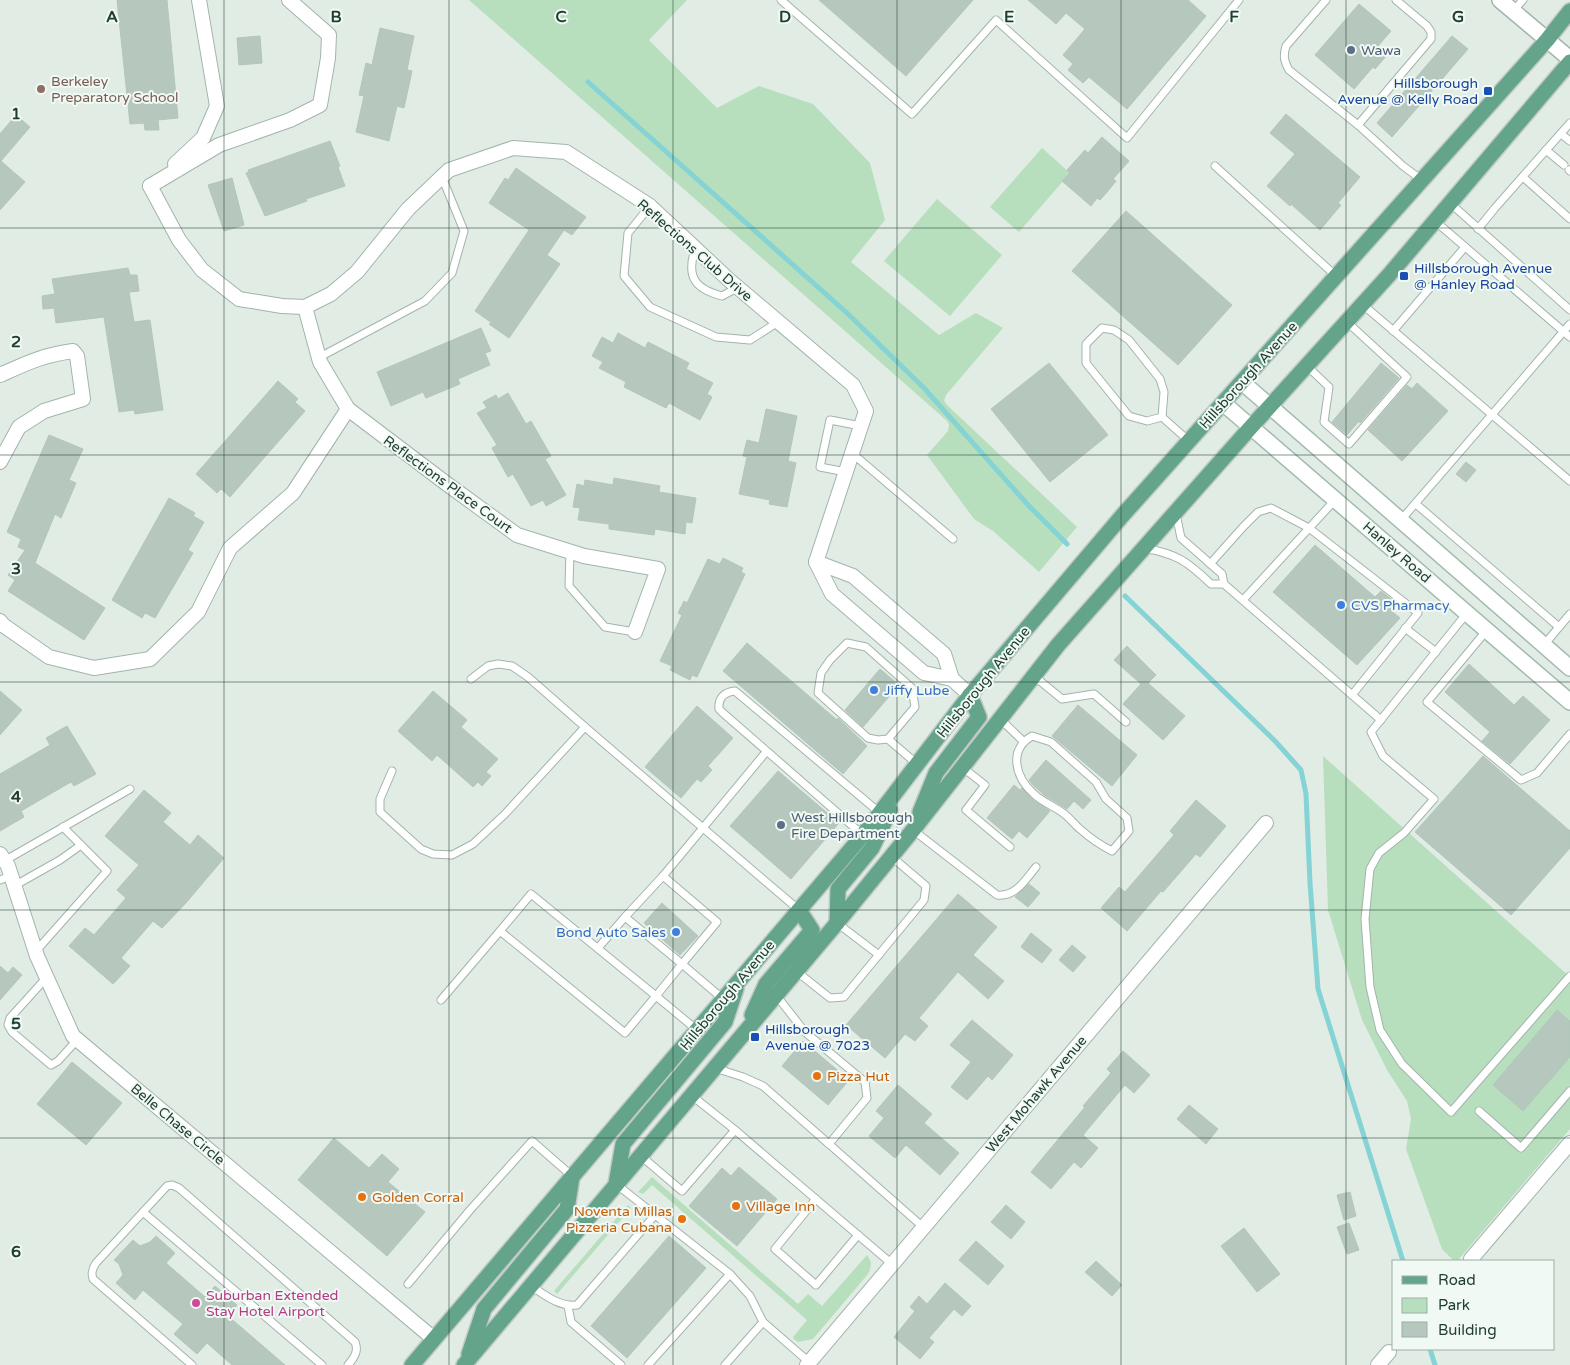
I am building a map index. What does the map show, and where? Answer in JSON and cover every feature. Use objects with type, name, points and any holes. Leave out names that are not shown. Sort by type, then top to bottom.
[{"type":"main road","points":[[465,1364],[837,923],[913,830],[1058,645],[1251,427],[1347,322],[1450,204],[1570,61],[1547,40],[1518,6],[1500,0]]},
{"type":"main road","name":"Hillsborough Avenue","points":[[412,1365],[863,835],[970,695],[1122,516],[1570,12]]},
{"type":"main road","name":"Hanley Road","points":[[1242,382],[1570,668]]},
{"type":"main road","name":"Hanley Road","points":[[1223,403],[1570,702]]},
{"type":"main road","points":[[1467,613],[1484,592]]},
{"type":"main road","points":[[1527,665],[1544,645]]},
{"type":"main road","points":[[913,830],[936,773],[978,717],[970,695]]},
{"type":"main road","points":[[837,923],[838,889],[872,848],[904,782]]},
{"type":"main road","points":[[745,1032],[766,984],[812,930],[799,910]]},
{"type":"main road","points":[[616,1184],[623,1144],[725,1022],[739,981]]},
{"type":"main road","points":[[465,1364],[484,1309],[567,1209],[572,1176]]},
{"type":"street","points":[[150,186],[203,138],[217,106],[199,0]]},
{"type":"street","points":[[150,186],[219,145],[290,120],[320,105],[328,58],[329,35],[289,0]]},
{"type":"street","name":"Reflections Club Drive","points":[[150,186],[179,240],[202,270],[239,299],[282,306],[305,307],[331,294],[357,272],[408,209],[449,170],[513,148],[566,152],[650,206],[737,288],[854,385],[866,411],[816,562]]},
{"type":"street","name":"Reflections Place Court","points":[[305,307],[318,358],[348,409],[517,535],[584,556],[658,569],[635,632]]},
{"type":"street","points":[[0,375],[35,359],[58,353],[73,352],[77,356],[83,399],[44,411],[18,427],[2,453]]},
{"type":"street","points":[[0,621],[49,657],[94,668],[150,659],[198,612],[230,548],[293,493],[348,409]]},
{"type":"street","points":[[816,562],[853,576],[944,654],[952,679]]},
{"type":"street","points":[[816,562],[832,594],[924,673],[952,679],[970,695]]},
{"type":"street","name":"West Mohawk Avenue","points":[[808,1364],[1266,823]]},
{"type":"street","name":"Belle Chase Circle","points":[[2,858],[8,881],[36,952],[73,1036],[434,1339]]},
{"type":"street","points":[[1471,1259],[1570,1143]]},
{"type":"street","points":[[1378,1365],[1389,1352]]},
{"type":"lane","points":[[781,0],[912,114],[996,20],[1127,138],[1239,0]]},
{"type":"lane","points":[[1326,0],[1286,46],[1283,55],[1285,63],[1289,70],[1358,125],[1403,166],[1422,180]]},
{"type":"lane","points":[[1358,125],[1431,39],[1431,32],[1427,26],[1396,0]]},
{"type":"lane","points":[[1478,229],[1570,123]]},
{"type":"lane","points":[[1561,134],[1570,141]]},
{"type":"lane","points":[[1546,150],[1567,169]]},
{"type":"lane","points":[[1215,166],[1336,277]]},
{"type":"lane","points":[[318,358],[425,301],[452,273],[464,231],[442,177]]},
{"type":"lane","points":[[1522,178],[1570,219]]},
{"type":"lane","points":[[1450,204],[1570,310]]},
{"type":"lane","points":[[650,206],[628,233],[624,276],[650,307],[716,337],[750,340],[778,322]]},
{"type":"lane","points":[[1435,221],[1570,337]]},
{"type":"lane","points":[[1394,331],[1465,247]]},
{"type":"lane","points":[[695,249],[691,262],[694,281],[707,292],[722,296],[737,288]]},
{"type":"lane","points":[[1362,304],[1570,481]]},
{"type":"lane","points":[[1307,366],[1329,387],[1324,422],[1349,444],[1407,377],[1347,322]]},
{"type":"lane","points":[[1401,520],[1570,324]]},
{"type":"lane","points":[[1102,328],[1114,330],[1129,340],[1160,379],[1164,392],[1162,417],[1147,421],[1129,416],[1086,364],[1086,344],[1102,328]]},
{"type":"lane","points":[[1162,417],[1189,441]]},
{"type":"lane","points":[[846,472],[820,467],[830,420],[861,426]]},
{"type":"lane","points":[[853,454],[953,539]]},
{"type":"lane","points":[[1243,600],[1336,499]]},
{"type":"lane","points":[[1416,504],[1559,627]]},
{"type":"lane","points":[[1210,564],[1258,512],[1271,508],[1309,528],[1418,613],[1352,695]]},
{"type":"lane","points":[[1176,512],[1181,538],[1222,574],[1224,584],[1381,720]]},
{"type":"lane","points":[[1144,548],[1165,552],[1178,557],[1193,566],[1212,584],[1224,584]]},
{"type":"lane","points":[[570,552],[569,586],[605,627],[635,632]]},
{"type":"lane","points":[[1467,613],[1371,732],[1383,756],[1434,799],[1404,833],[1379,853],[1370,869],[1365,919],[1370,987],[1380,1030],[1402,1064],[1451,1112],[1570,976]]},
{"type":"lane","points":[[1544,645],[1570,614]]},
{"type":"lane","points":[[1405,628],[1436,652]]},
{"type":"lane","points":[[1487,630],[1427,702],[1521,780],[1536,773],[1570,734]]},
{"type":"lane","points":[[888,739],[915,707],[912,688],[866,647],[847,643],[830,660],[822,673],[818,692],[868,738],[888,739],[917,764]]},
{"type":"lane","points":[[471,679],[488,666],[498,664],[512,666],[528,677],[799,910]]},
{"type":"lane","points":[[1034,676],[1062,699],[1094,694],[1126,722]]},
{"type":"lane","points":[[863,835],[718,709],[721,697],[727,692],[735,691],[880,813]]},
{"type":"lane","points":[[999,719],[1023,741]]},
{"type":"lane","points":[[392,771],[380,798],[380,812],[421,849],[433,854],[452,854],[473,844],[505,814],[585,727]]},
{"type":"lane","points":[[1032,736],[1050,742],[1096,782],[1106,799],[1127,818],[1129,831],[1112,851],[1099,845],[1080,830],[1064,813],[1034,794],[1020,777],[1015,759],[1023,741],[1032,736]]},
{"type":"lane","points":[[598,948],[663,876],[766,752]]},
{"type":"lane","points":[[962,767],[985,785],[966,810],[1010,847]]},
{"type":"lane","points":[[2,858],[63,828],[130,789]]},
{"type":"lane","points":[[36,952],[107,871],[63,828]]},
{"type":"lane","points":[[913,830],[997,895],[1012,894],[1036,867]]},
{"type":"lane","points":[[8,881],[60,860],[81,845]]},
{"type":"lane","points":[[796,971],[830,998],[844,997],[879,955],[924,900],[926,886],[891,856]]},
{"type":"lane","points":[[500,931],[625,1033],[717,922],[663,876]]},
{"type":"lane","points":[[441,1000],[531,894],[697,1030]]},
{"type":"lane","points":[[625,917],[724,999]]},
{"type":"lane","points":[[837,923],[879,955]]},
{"type":"lane","points":[[47,977],[10,1018],[8,1025],[12,1032],[51,1065],[58,1061],[78,1040]]},
{"type":"lane","points":[[776,995],[805,1032],[865,1082],[867,1098],[829,1144]]},
{"type":"lane","points":[[714,1068],[743,1077],[763,1086],[924,1227]]},
{"type":"lane","points":[[1479,1111],[1521,1148],[1570,1091]]},
{"type":"lane","points":[[692,1095],[892,1264]]},
{"type":"lane","points":[[640,1156],[682,1191],[735,1130]]},
{"type":"lane","points":[[408,1284],[470,1210],[532,1141],[572,1176]]},
{"type":"lane","points":[[616,1184],[730,1274],[750,1296],[763,1322],[808,1364]]},
{"type":"lane","points":[[192,1365],[93,1279],[92,1275],[92,1270],[96,1263],[167,1186],[176,1186],[355,1342],[354,1356],[348,1365]]},
{"type":"lane","points":[[816,1199],[775,1249],[816,1285],[858,1235]]},
{"type":"lane","points":[[143,1212],[322,1365]]},
{"type":"lane","points":[[530,1286],[552,1300],[568,1306],[577,1305],[655,1215]]},
{"type":"lane","points":[[648,1365],[730,1274]]},
{"type":"lane","points":[[568,1306],[571,1322],[621,1365]]},
{"type":"lane","points":[[725,1365],[763,1322]]},
{"type":"green space","points":[[469,0],[687,0],[649,40],[717,108],[759,86],[813,104],[870,163],[885,220],[851,262],[939,335],[976,313],[1003,328],[946,395],[944,401],[1077,527],[1039,572],[993,531],[974,519],[927,455],[948,431],[949,424],[946,420]]},
{"type":"green space","points":[[1042,148],[1070,173],[1019,232],[990,207]]},
{"type":"green space","points":[[937,199],[1002,255],[950,316],[884,261]]},
{"type":"green space","points":[[1323,756],[1570,977],[1570,1129],[1459,1259],[1460,1260],[1453,1260],[1442,1249],[1406,1149],[1411,1119],[1407,1101],[1387,1070],[1362,1020],[1328,910]]},
{"type":"green space","points":[[652,1177],[798,1304],[808,1294],[822,1306],[867,1255],[871,1264],[868,1274],[813,1339],[798,1342],[793,1337],[807,1320],[652,1185],[643,1194],[638,1192]]},
{"type":"green space","points":[[628,1205],[631,1208],[557,1294],[554,1291]]},
{"type":"building","points":[[117,0],[167,0],[178,118],[158,120],[159,130],[145,130],[144,123],[130,124]]},
{"type":"building","points":[[819,0],[973,0],[906,76]]},
{"type":"building","points":[[1028,0],[1188,0],[1206,16],[1127,109],[1089,77],[1083,83],[1068,70],[1073,64],[1063,55],[1085,29],[1066,13],[1056,24]]},
{"type":"building","name":"Wawa","points":[[1359,4],[1391,31],[1378,46],[1388,54],[1375,69],[1373,67],[1354,89],[1315,55]]},
{"type":"building","points":[[380,28],[414,36],[407,70],[412,71],[404,108],[397,106],[389,141],[356,132],[364,96],[359,95],[366,63],[372,65]]},
{"type":"building","points":[[260,36],[262,63],[239,65],[237,38]]},
{"type":"building","name":"Wawa","points":[[1452,36],[1468,49],[1392,137],[1377,123]]},
{"type":"building","points":[[1286,114],[1360,177],[1338,203],[1341,205],[1320,230],[1267,186],[1295,154],[1270,133]]},
{"type":"building","points":[[16,115],[30,127],[1,161],[25,182],[0,210],[0,134]]},
{"type":"building","points":[[1102,137],[1129,161],[1113,179],[1116,181],[1108,191],[1100,200],[1097,198],[1091,206],[1062,181],[1070,173],[1067,170],[1085,150],[1088,153]]},
{"type":"building","points":[[330,141],[340,166],[338,167],[345,186],[306,199],[307,201],[265,216],[246,173],[249,172],[248,170]]},
{"type":"building","points":[[516,168],[586,217],[572,235],[564,230],[547,255],[560,264],[509,338],[475,311],[529,230],[489,203],[505,178],[508,180]]},
{"type":"building","points":[[232,178],[244,225],[224,231],[208,185]]},
{"type":"building","points":[[1126,211],[1232,305],[1178,365],[1072,271]]},
{"type":"building","points":[[128,268],[130,275],[137,275],[139,291],[129,292],[134,322],[150,320],[163,410],[135,414],[134,410],[119,412],[104,317],[56,323],[54,308],[43,309],[42,296],[55,294],[52,279]]},
{"type":"building","points":[[481,328],[491,351],[485,353],[490,365],[458,379],[460,384],[426,398],[423,392],[391,406],[377,372]]},
{"type":"building","points":[[618,333],[645,348],[648,342],[689,363],[686,369],[713,383],[707,394],[712,397],[700,420],[669,403],[666,408],[624,387],[626,382],[599,368],[603,362],[592,356],[602,337],[613,343]]},
{"type":"building","points":[[1049,363],[1108,435],[1050,482],[991,409]]},
{"type":"building","points":[[1381,363],[1399,378],[1360,423],[1359,421],[1347,435],[1332,422]]},
{"type":"building","points":[[278,381],[298,399],[295,402],[305,411],[230,497],[221,489],[217,493],[196,474]]},
{"type":"building","points":[[1417,383],[1448,411],[1402,461],[1368,430],[1407,385],[1412,389]]},
{"type":"building","points":[[508,393],[526,424],[531,421],[551,456],[545,459],[566,495],[546,506],[543,500],[531,506],[513,474],[508,477],[492,448],[497,445],[477,413],[487,408],[483,402],[496,395],[498,399]]},
{"type":"building","points":[[766,409],[797,416],[788,461],[796,463],[787,507],[769,504],[770,500],[739,494],[747,457],[743,456],[747,440],[759,443]]},
{"type":"building","points":[[49,435],[83,449],[69,480],[76,483],[61,518],[55,514],[35,563],[105,608],[84,640],[8,591],[15,580],[8,575],[25,550],[18,547],[21,539],[7,532]]},
{"type":"building","points":[[1466,462],[1476,470],[1466,482],[1456,474]]},
{"type":"building","points":[[614,478],[660,486],[659,492],[696,498],[692,523],[686,522],[685,534],[655,529],[654,535],[609,529],[609,524],[578,520],[580,508],[573,507],[577,484],[584,486],[585,480],[613,485]]},
{"type":"building","points":[[169,498],[195,513],[193,516],[204,522],[188,550],[193,553],[155,618],[145,613],[142,618],[112,600]]},
{"type":"building","name":"CVS Pharmacy","points":[[1315,545],[1375,597],[1381,591],[1396,603],[1390,610],[1400,618],[1357,665],[1273,592]]},
{"type":"building","points":[[723,558],[743,568],[741,572],[745,574],[697,677],[692,675],[690,680],[670,670],[672,666],[660,661],[682,615],[678,613],[684,601],[687,603],[708,559],[720,564]]},
{"type":"building","points":[[747,643],[837,720],[838,718],[867,746],[843,774],[723,671]]},
{"type":"building","points":[[1127,646],[1156,675],[1148,683],[1185,716],[1163,740],[1123,704],[1141,684],[1114,660]]},
{"type":"building","points":[[1469,664],[1514,705],[1523,696],[1550,720],[1510,764],[1482,741],[1490,732],[1445,692]]},
{"type":"building","points":[[880,669],[899,685],[863,727],[845,710]]},
{"type":"building","points":[[0,691],[22,710],[0,735]]},
{"type":"building","points":[[433,691],[467,720],[461,727],[498,759],[486,772],[491,776],[482,786],[478,782],[473,787],[437,755],[432,761],[398,731]]},
{"type":"building","points":[[1078,705],[1137,755],[1112,786],[1052,736]]},
{"type":"building","points":[[697,706],[733,738],[708,766],[712,770],[701,782],[697,779],[681,798],[645,767]]},
{"type":"building","points":[[67,726],[96,774],[74,786],[71,782],[21,811],[24,817],[0,831],[0,774],[50,745],[46,738]]},
{"type":"building","points":[[1483,756],[1570,831],[1570,848],[1511,915],[1415,832]]},
{"type":"building","points":[[1046,760],[1091,800],[1083,809],[1074,801],[1067,809],[1044,795],[1032,784],[1029,780]]},
{"type":"building","points":[[778,771],[839,823],[791,879],[730,826]]},
{"type":"building","points":[[1014,785],[1020,790],[1022,788],[1034,801],[1050,811],[1027,838],[1019,831],[1012,839],[987,818]]},
{"type":"building","points":[[144,790],[171,813],[163,822],[190,845],[198,835],[224,858],[162,928],[153,921],[121,958],[130,966],[113,984],[69,946],[85,928],[94,935],[126,898],[117,890],[139,865],[105,836]]},
{"type":"building","points":[[1196,800],[1226,826],[1200,857],[1196,854],[1163,892],[1161,891],[1127,931],[1101,908],[1119,887],[1125,892],[1174,835],[1170,831]]},
{"type":"building","points":[[1029,884],[1040,893],[1028,907],[1015,897]]},
{"type":"building","points":[[958,894],[997,927],[973,955],[1004,981],[988,999],[958,972],[919,1018],[928,1026],[915,1041],[905,1034],[885,1058],[846,1025]]},
{"type":"building","points":[[662,903],[698,936],[680,955],[644,923]]},
{"type":"building","points":[[1031,933],[1052,950],[1042,963],[1021,947]]},
{"type":"building","points":[[1072,945],[1086,957],[1073,972],[1059,960]]},
{"type":"building","points":[[0,966],[8,973],[13,967],[22,975],[0,1000]]},
{"type":"building","points":[[1557,1010],[1570,1021],[1570,1057],[1523,1111],[1493,1085]]},
{"type":"building","points":[[972,1020],[1013,1055],[992,1080],[988,1076],[967,1100],[951,1087],[971,1062],[950,1045]]},
{"type":"building","points":[[803,1041],[849,1080],[828,1105],[782,1066]]},
{"type":"building","points":[[1123,1051],[1150,1075],[1134,1093],[1125,1085],[1083,1135],[1098,1148],[1081,1168],[1074,1162],[1051,1189],[1031,1172],[1111,1073],[1107,1069]]},
{"type":"building","points":[[72,1062],[122,1103],[86,1145],[37,1104]]},
{"type":"building","points":[[898,1085],[932,1114],[924,1123],[959,1153],[940,1175],[906,1145],[895,1158],[869,1136],[884,1118],[876,1111]]},
{"type":"building","points":[[1189,1105],[1218,1129],[1206,1144],[1177,1119]]},
{"type":"building","name":"Golden Corral","points":[[334,1138],[369,1168],[382,1154],[399,1169],[388,1182],[425,1212],[387,1256],[298,1180]]},
{"type":"building","points":[[739,1167],[777,1199],[737,1246],[689,1206],[722,1168],[731,1176]]},
{"type":"building","points":[[1350,1192],[1356,1216],[1344,1220],[1337,1195]]},
{"type":"building","points":[[1006,1205],[1025,1222],[1011,1239],[991,1222]]},
{"type":"building","points":[[1349,1223],[1359,1250],[1347,1254],[1337,1227]]},
{"type":"building","points":[[1244,1228],[1280,1274],[1257,1292],[1221,1246]]},
{"type":"building","name":"Suburban Extended Stay Hotel Airport","points":[[156,1236],[175,1253],[166,1263],[205,1297],[215,1286],[237,1305],[228,1316],[285,1365],[232,1365],[207,1343],[197,1354],[174,1334],[183,1324],[143,1290],[135,1300],[116,1283],[123,1275],[119,1264],[114,1260],[133,1240],[140,1246],[150,1242]]},
{"type":"building","points":[[669,1236],[706,1268],[627,1358],[591,1326]]},
{"type":"building","points":[[976,1241],[1004,1266],[988,1285],[959,1260]]},
{"type":"building","points":[[1096,1261],[1122,1285],[1112,1296],[1085,1272]]},
{"type":"building","points":[[945,1283],[971,1306],[962,1316],[954,1309],[929,1338],[934,1342],[920,1359],[894,1337],[915,1311],[910,1307],[919,1296],[927,1304]]},
{"type":"waterway","points":[[588,82],[847,313],[924,388],[1029,506],[1067,544]]},
{"type":"waterway","points":[[1125,596],[1275,741],[1301,770],[1306,794],[1318,989],[1403,1260]]},
{"type":"waterway","points":[[1430,1350],[1435,1365]]},
{"type":"place","name":"Wawa","points":[[1351,50]]},
{"type":"place","name":"Berkeley Preparatory School","points":[[41,89]]},
{"type":"place","name":"Hillsborough Avenue @ Kelly Road","points":[[1488,91]]},
{"type":"place","name":"Hillsborough Avenue @ Hanley Road","points":[[1404,276]]},
{"type":"place","name":"CVS Pharmacy","points":[[1341,605]]},
{"type":"place","name":"Jiffy Lube","points":[[874,690]]},
{"type":"place","name":"West Hillsborough Fire Department","points":[[781,825]]},
{"type":"place","name":"Bond Auto Sales","points":[[676,932]]},
{"type":"place","name":"Hillsborough Avenue @ 7023","points":[[755,1037]]},
{"type":"place","name":"Pizza Hut","points":[[817,1076]]},
{"type":"place","name":"Golden Corral","points":[[362,1197]]},
{"type":"place","name":"Village Inn","points":[[736,1206]]},
{"type":"place","name":"Noventa Millas Pizzeria Cubana","points":[[682,1219]]},
{"type":"place","name":"Suburban Extended Stay Hotel Airport","points":[[196,1303]]}]
